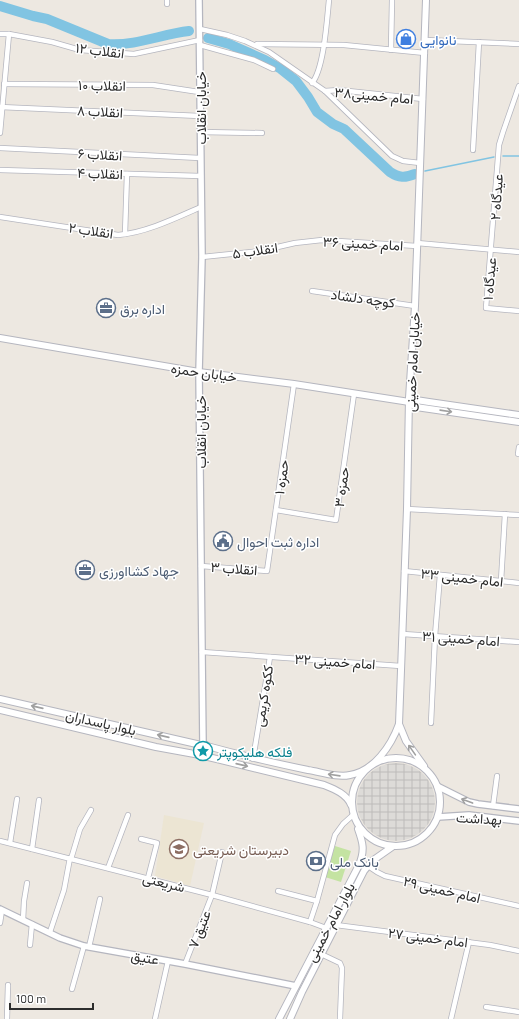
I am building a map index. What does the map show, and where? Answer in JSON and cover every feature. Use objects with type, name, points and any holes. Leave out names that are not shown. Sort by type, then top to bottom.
[{"type":"main road","name":"خیابان امام خمینی","points":[[399,724],[407,509],[409,402],[417,244],[426,0]]},
{"type":"main road","name":"خیابان حمزه","points":[[0,338],[199,372],[294,384],[409,402],[416,400],[519,415]]},
{"type":"main road","name":"خیابان حمزه","points":[[409,402],[416,407],[519,422]]},
{"type":"main road","name":"بلوار پاسداران","points":[[0,699],[204,745],[253,759],[338,776],[351,775],[371,765]]},
{"type":"main road","name":"بلوار پاسداران","points":[[0,710],[330,787],[345,796],[350,801],[352,807]]},
{"type":"main road","points":[[399,724],[410,749],[429,772],[437,786],[440,803],[438,817],[431,830],[420,840],[407,846],[392,847],[377,843],[364,834],[353,815],[352,795],[355,784],[362,773],[390,744],[399,724]]},
{"type":"main road","points":[[204,745],[209,749],[208,753],[202,756],[197,751],[198,747],[204,745]]},
{"type":"main road","points":[[371,765],[382,760],[395,758],[419,764],[429,772]]},
{"type":"main road","name":"بلوار امام خمینی","points":[[279,1019],[363,856],[363,844],[356,822]]},
{"type":"main road","name":"بلوار امام خمینی","points":[[290,1019],[321,954],[368,866],[372,861],[392,847]]},
{"type":"main road","points":[[296,986],[304,988]]},
{"type":"street","name":"خیابان انقلاب","points":[[200,0],[199,92],[202,257],[199,372],[204,745]]},
{"type":"street","points":[[312,83],[316,78],[324,45],[329,0]]},
{"type":"street","points":[[391,50],[392,0]]},
{"type":"street","points":[[200,29],[227,34],[254,44],[272,54],[325,91],[392,156],[403,161],[420,162]]},
{"type":"street","name":"انقلاب ۱۲","points":[[0,34],[9,34],[52,42],[80,50],[134,54],[200,43]]},
{"type":"street","points":[[0,134],[1,107],[9,34]]},
{"type":"street","points":[[425,40],[519,44]]},
{"type":"street","points":[[472,150],[479,42]]},
{"type":"street","points":[[200,43],[254,60],[273,69]]},
{"type":"street","points":[[254,44],[344,45],[425,53]]},
{"type":"street","name":"انقلاب ۱۰","points":[[4,84],[153,86],[199,92]]},
{"type":"street","name":"عیدگاه ۲","points":[[492,249],[499,145],[519,86]]},
{"type":"street","name":"امام خمینی۳۸","points":[[325,91],[339,90],[422,99]]},
{"type":"street","name":"انقلاب ۸","points":[[1,107],[200,116]]},
{"type":"street","points":[[200,132],[262,133]]},
{"type":"street","name":"انقلاب ۶","points":[[0,148],[200,158]]},
{"type":"street","name":"انقلاب ۴","points":[[0,170],[201,176]]},
{"type":"street","points":[[125,234],[127,174]]},
{"type":"street","name":"انقلاب ۲","points":[[0,217],[125,234],[163,222],[201,207]]},
{"type":"street","name":"امام خمینی ۳۶","points":[[308,240],[417,244],[519,252]]},
{"type":"street","name":"انقلاب ۵","points":[[202,257],[260,251],[308,240]]},
{"type":"street","name":"عیدگاه ۱","points":[[492,249],[486,308],[519,311]]},
{"type":"street","name":"کوچه دلشاد","points":[[312,291],[414,306]]},
{"type":"street","name":"حمزه ۱","points":[[267,571],[294,384]]},
{"type":"street","name":"حمزه ۳","points":[[276,510],[336,520],[354,394]]},
{"type":"street","points":[[518,454],[519,447]]},
{"type":"street","points":[[407,509],[519,515]]},
{"type":"street","points":[[501,581],[505,514]]},
{"type":"street","name":"انقلاب ۳","points":[[201,566],[267,571]]},
{"type":"street","name":"امام خمینی ۳۳","points":[[404,571],[519,583]]},
{"type":"street","points":[[431,723],[435,636],[440,575]]},
{"type":"street","name":"امام خمینی ۳۱","points":[[403,634],[519,642]]},
{"type":"street","name":"امام خمینی ۳۲","points":[[202,652],[401,666]]},
{"type":"street","name":"ککوه کریمی","points":[[253,759],[270,657]]},
{"type":"street","points":[[493,806],[497,776]]},
{"type":"street","name":"بهداشت","points":[[437,786],[469,802],[518,809]]},
{"type":"street","points":[[10,844],[17,799]]},
{"type":"street","points":[[32,849],[40,800]]},
{"type":"street","points":[[517,821],[518,809]]},
{"type":"street","points":[[50,932],[64,890],[80,829],[91,810]]},
{"type":"street","points":[[108,868],[128,815]]},
{"type":"street","points":[[310,922],[318,900],[335,835],[343,824],[353,815]]},
{"type":"street","name":"بهداشت","points":[[438,817],[469,815],[517,821]]},
{"type":"street","points":[[141,839],[157,842],[148,878]]},
{"type":"street","name":"شریعتی","points":[[0,841],[212,895],[310,922],[326,928]]},
{"type":"street","name":"عتیق ۷","points":[[185,964],[212,895],[222,852]]},
{"type":"street","name":"امام خمینی ۲۹","points":[[368,866],[385,876],[519,906]]},
{"type":"street","points":[[23,920],[27,883]]},
{"type":"street","points":[[278,891],[318,900]]},
{"type":"street","points":[[72,989],[100,899]]},
{"type":"street","points":[[0,923],[1,910]]},
{"type":"street","name":"عتیق","points":[[1,910],[60,938],[86,947],[185,964],[296,986]]},
{"type":"street","points":[[30,944],[32,924]]},
{"type":"street","name":"امام خمینی ۲۷","points":[[336,926],[469,942],[519,951]]},
{"type":"street","points":[[451,1019],[469,942]]},
{"type":"street","points":[[321,954],[340,963],[342,968],[340,1019]]},
{"type":"street","points":[[155,1019],[168,961]]},
{"type":"street","points":[[8,985],[8,1019]]},
{"type":"street","points":[[486,1007],[519,1012]]},
{"type":"shaded area","points":[[396,763],[411,766],[418,770],[428,780],[432,787],[435,802],[432,817],[428,824],[418,834],[411,838],[396,841],[381,838],[374,834],[364,824],[360,817],[357,802],[360,787],[364,780],[374,770],[381,766]]},
{"type":"shaded area","name":"دبیرستان شریعتی","points":[[164,815],[204,823],[190,886],[155,876]]},
{"type":"green space","points":[[335,846],[351,851],[341,882],[325,877]]},
{"type":"waterway","points":[[0,6],[47,19],[108,44],[139,42],[189,31]]},
{"type":"waterway","points":[[208,38],[229,44],[281,69],[296,81],[317,112],[333,124],[344,129],[390,172],[402,177],[415,174]]},
{"type":"waterway","points":[[503,156],[519,156]]},
{"type":"waterway","points":[[425,171],[494,157]]},
{"type":"place","name":"نانوایی","points":[[406,39]]},
{"type":"place","name":"اداره برق","points":[[106,308]]},
{"type":"place","name":"اداره ثبت احوال","points":[[223,541]]},
{"type":"place","name":"جهاد کشااورزی","points":[[85,570]]},
{"type":"place","name":"فلکه هلیکوپتر","points":[[203,751]]},
{"type":"place","name":"دبیرستان شریعتی","points":[[179,849]]},
{"type":"place","name":"بانک ملی","points":[[316,861]]}]
